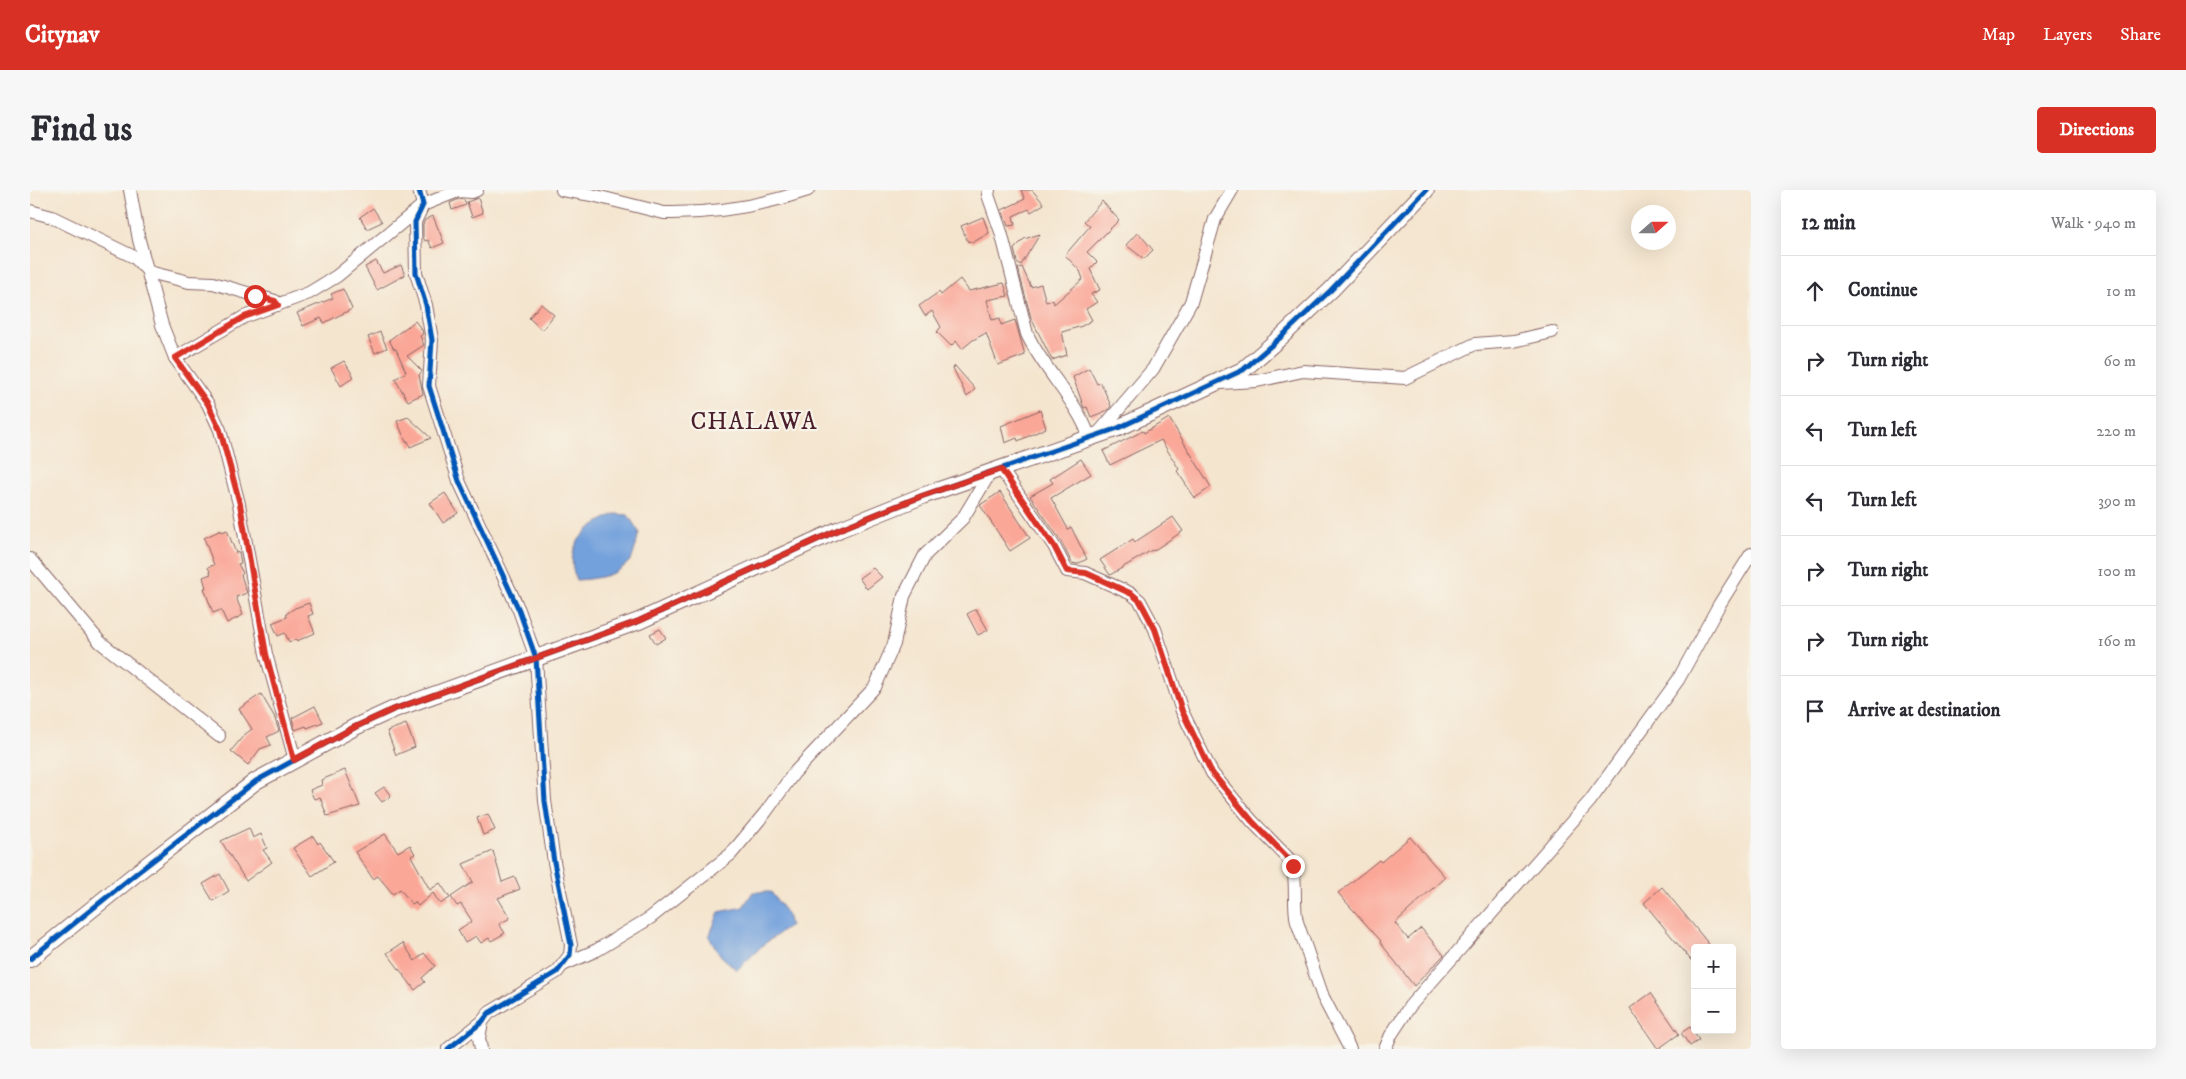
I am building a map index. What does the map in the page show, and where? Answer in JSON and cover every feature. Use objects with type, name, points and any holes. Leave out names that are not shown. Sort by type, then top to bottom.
[{"type":"street","points":[[130,190],[139,240],[162,325],[175,358],[208,404],[220,430],[240,504],[266,654],[294,760]]},
{"type":"street","points":[[419,190],[423,205],[414,222],[416,273],[426,305],[432,340],[429,386],[459,481],[519,610],[536,658],[545,801],[554,862],[571,945],[570,955],[557,972],[489,1013],[482,1022],[448,1049]]},
{"type":"street","points":[[175,358],[244,317],[309,293],[337,276],[423,205],[458,191],[472,192],[477,190]]},
{"type":"street","points":[[562,190],[592,195],[664,213],[718,211],[755,205],[808,190]]},
{"type":"street","points":[[989,190],[988,195],[999,224],[1027,334],[1032,346],[1093,437]]},
{"type":"street","points":[[1093,437],[1153,369],[1186,311],[1191,302],[1215,218],[1232,190]]},
{"type":"street","points":[[30,959],[214,812],[256,781],[355,727],[392,710],[639,621],[840,529],[922,496],[1118,428],[1243,370],[1338,284],[1426,190]]},
{"type":"street","points":[[30,211],[52,217],[134,257],[149,272],[190,282],[213,283],[234,288],[275,301],[278,305]]},
{"type":"street","points":[[1217,383],[1257,381],[1303,371],[1405,378],[1475,344],[1514,342],[1552,332]]},
{"type":"street","points":[[565,964],[597,950],[650,918],[731,854],[765,813],[794,773],[876,687],[894,644],[904,596],[925,555],[963,518],[995,471]]},
{"type":"street","points":[[995,471],[1054,546],[1067,571],[1086,573],[1132,594],[1140,601],[1155,629],[1182,711],[1212,773],[1252,821],[1289,859],[1293,866],[1297,922],[1323,997],[1350,1049]]},
{"type":"street","points":[[1385,1049],[1410,1006],[1590,801],[1678,680],[1719,605],[1751,554]]},
{"type":"street","points":[[30,559],[100,642],[219,736]]},
{"type":"street","points":[[481,1049],[478,1038],[482,1022]]},
{"type":"water","points":[[615,514],[628,515],[639,532],[631,559],[626,565],[606,576],[576,580],[573,568],[575,547],[586,531]]},
{"type":"water","points":[[753,892],[771,892],[787,914],[790,926],[764,944],[737,970],[721,956],[709,937],[719,912],[743,907]]},
{"type":"building","points":[[1021,190],[1032,190],[1044,204],[1031,212],[1029,209],[1013,216],[1015,225],[1008,226],[1002,210],[1025,199]]},
{"type":"building","points":[[478,198],[483,213],[472,217],[467,202]]},
{"type":"building","points":[[459,199],[464,200],[466,205],[452,210],[450,203]]},
{"type":"building","points":[[1102,201],[1119,220],[1087,252],[1097,262],[1090,269],[1100,290],[1091,294],[1097,302],[1086,309],[1092,320],[1082,326],[1062,332],[1067,355],[1052,360],[1031,318],[1018,268],[1022,267],[1031,287],[1041,284],[1046,302],[1053,300],[1054,304],[1083,279],[1080,271],[1065,255],[1090,226],[1084,221]]},
{"type":"building","points":[[373,208],[382,222],[367,229],[360,217]]},
{"type":"building","points":[[433,216],[444,243],[432,248],[428,240],[425,241],[423,237],[423,224],[425,220]]},
{"type":"building","points":[[983,217],[989,233],[972,243],[968,242],[961,226]]},
{"type":"building","points":[[1138,232],[1153,250],[1144,259],[1126,245]]},
{"type":"building","points":[[1040,234],[1021,265],[1017,262],[1014,249],[1024,239]]},
{"type":"building","points":[[376,261],[383,273],[401,265],[405,275],[377,290],[365,267]]},
{"type":"building","points":[[960,279],[969,291],[1004,283],[1008,296],[987,300],[992,320],[1000,318],[1001,325],[1015,320],[1025,355],[998,365],[986,333],[962,349],[956,341],[951,346],[937,332],[941,327],[932,311],[925,316],[919,306],[939,292],[941,295]]},
{"type":"building","points":[[343,289],[352,309],[324,323],[321,318],[303,326],[297,313],[333,298],[331,294]]},
{"type":"building","points":[[541,304],[554,315],[542,330],[529,318]]},
{"type":"building","points":[[415,321],[422,330],[423,334],[420,336],[424,345],[407,356],[422,371],[419,375],[423,394],[408,401],[395,379],[406,372],[396,349],[394,349],[389,340]]},
{"type":"building","points":[[380,332],[387,348],[375,353],[368,337]]},
{"type":"building","points":[[344,361],[354,377],[341,386],[331,368]]},
{"type":"building","points":[[955,366],[975,389],[967,397],[953,368]]},
{"type":"building","points":[[1089,368],[1097,384],[1101,383],[1111,406],[1108,410],[1091,417],[1087,407],[1084,408],[1073,377]]},
{"type":"building","points":[[1040,410],[1046,428],[1018,441],[1017,438],[1005,443],[1001,426]]},
{"type":"building","points":[[408,417],[431,438],[410,447],[397,421]]},
{"type":"building","points":[[1169,418],[1211,487],[1195,498],[1177,471],[1179,469],[1161,440],[1110,465],[1103,451],[1143,431],[1144,433]]},
{"type":"building","points":[[1081,459],[1091,474],[1051,498],[1068,529],[1071,527],[1087,559],[1077,564],[1072,563],[1061,541],[1030,496],[1053,483],[1050,479]]},
{"type":"building","points":[[1000,492],[1030,538],[1010,551],[980,505]]},
{"type":"building","points":[[445,493],[458,513],[443,523],[430,503]]},
{"type":"building","points":[[1173,517],[1183,531],[1153,551],[1110,575],[1100,560],[1133,539],[1135,542]]},
{"type":"building","points":[[221,530],[222,532],[227,530],[236,553],[239,552],[241,563],[238,564],[243,573],[241,575],[247,593],[236,597],[243,615],[227,623],[221,610],[213,613],[204,588],[206,588],[203,577],[211,574],[208,567],[214,565],[204,538]]},
{"type":"building","points":[[873,568],[882,577],[867,589],[859,578]]},
{"type":"building","points":[[309,603],[313,614],[308,616],[315,633],[297,641],[296,639],[289,642],[285,633],[278,636],[272,623],[287,617],[286,614],[295,608]]},
{"type":"building","points":[[976,609],[988,630],[978,635],[967,614]]},
{"type":"building","points":[[660,629],[666,638],[656,644],[650,634]]},
{"type":"building","points":[[261,694],[274,716],[279,731],[267,737],[271,745],[260,749],[248,765],[231,751],[244,735],[252,729],[239,709]]},
{"type":"building","points":[[315,706],[323,722],[295,730],[292,718]]},
{"type":"building","points":[[406,724],[415,747],[396,755],[387,731]]},
{"type":"building","points":[[345,770],[360,806],[327,816],[320,797],[314,799],[310,790],[322,785],[321,780]]},
{"type":"building","points":[[384,787],[391,796],[382,802],[375,793]]},
{"type":"building","points":[[488,814],[495,830],[483,835],[477,818]]},
{"type":"building","points":[[249,828],[253,838],[261,834],[267,848],[263,850],[272,862],[246,881],[221,841]]},
{"type":"building","points":[[385,834],[398,852],[410,845],[415,854],[411,856],[430,890],[440,883],[450,898],[440,904],[433,893],[418,906],[415,902],[412,904],[400,889],[393,894],[378,876],[373,879],[355,852]]},
{"type":"building","points":[[313,836],[318,844],[320,842],[334,862],[312,876],[293,848]]},
{"type":"building","points":[[1410,837],[1445,877],[1395,923],[1408,939],[1421,928],[1444,955],[1414,986],[1381,941],[1338,893],[1379,860],[1381,862]]},
{"type":"building","points":[[493,851],[502,882],[515,877],[520,889],[498,898],[510,918],[499,924],[505,933],[491,941],[489,938],[481,943],[476,936],[465,943],[458,930],[472,921],[461,904],[457,906],[451,897],[473,882],[463,864]]},
{"type":"building","points":[[220,874],[229,891],[213,901],[203,884]]},
{"type":"building","points":[[1662,887],[1709,944],[1691,944],[1691,960],[1644,903]]},
{"type":"building","points":[[403,943],[415,961],[424,953],[435,966],[422,978],[425,982],[415,990],[387,953]]},
{"type":"building","points":[[1651,993],[1679,1034],[1658,1049],[1630,1008]]},
{"type":"building","points":[[1690,1027],[1691,1034],[1695,1034],[1699,1040],[1690,1046],[1681,1033]]},
{"type":"cycle path","points":[[419,190],[423,205],[415,222],[416,273],[426,305],[432,340],[429,386],[459,481],[519,610],[536,658],[545,801],[554,862],[571,945],[570,955],[557,972],[489,1013],[482,1022],[448,1049]]},
{"type":"cycle path","points":[[30,959],[138,872],[256,781],[355,727],[392,710],[639,621],[840,529],[922,496],[1118,428],[1243,370],[1331,290],[1426,190]]},
{"type":"district","name":"CHALAWA","points":[[754,421]]},
{"type":"route","points":[[255,296],[275,301],[278,305],[244,317],[175,358],[183,372],[208,404],[220,430],[240,504],[266,654],[294,760],[355,727],[392,710],[639,621],[840,529],[922,496],[1001,469],[1054,546],[1067,571],[1086,573],[1132,594],[1140,601],[1155,629],[1182,711],[1202,757],[1212,773],[1252,821],[1289,859],[1293,866]]}]
